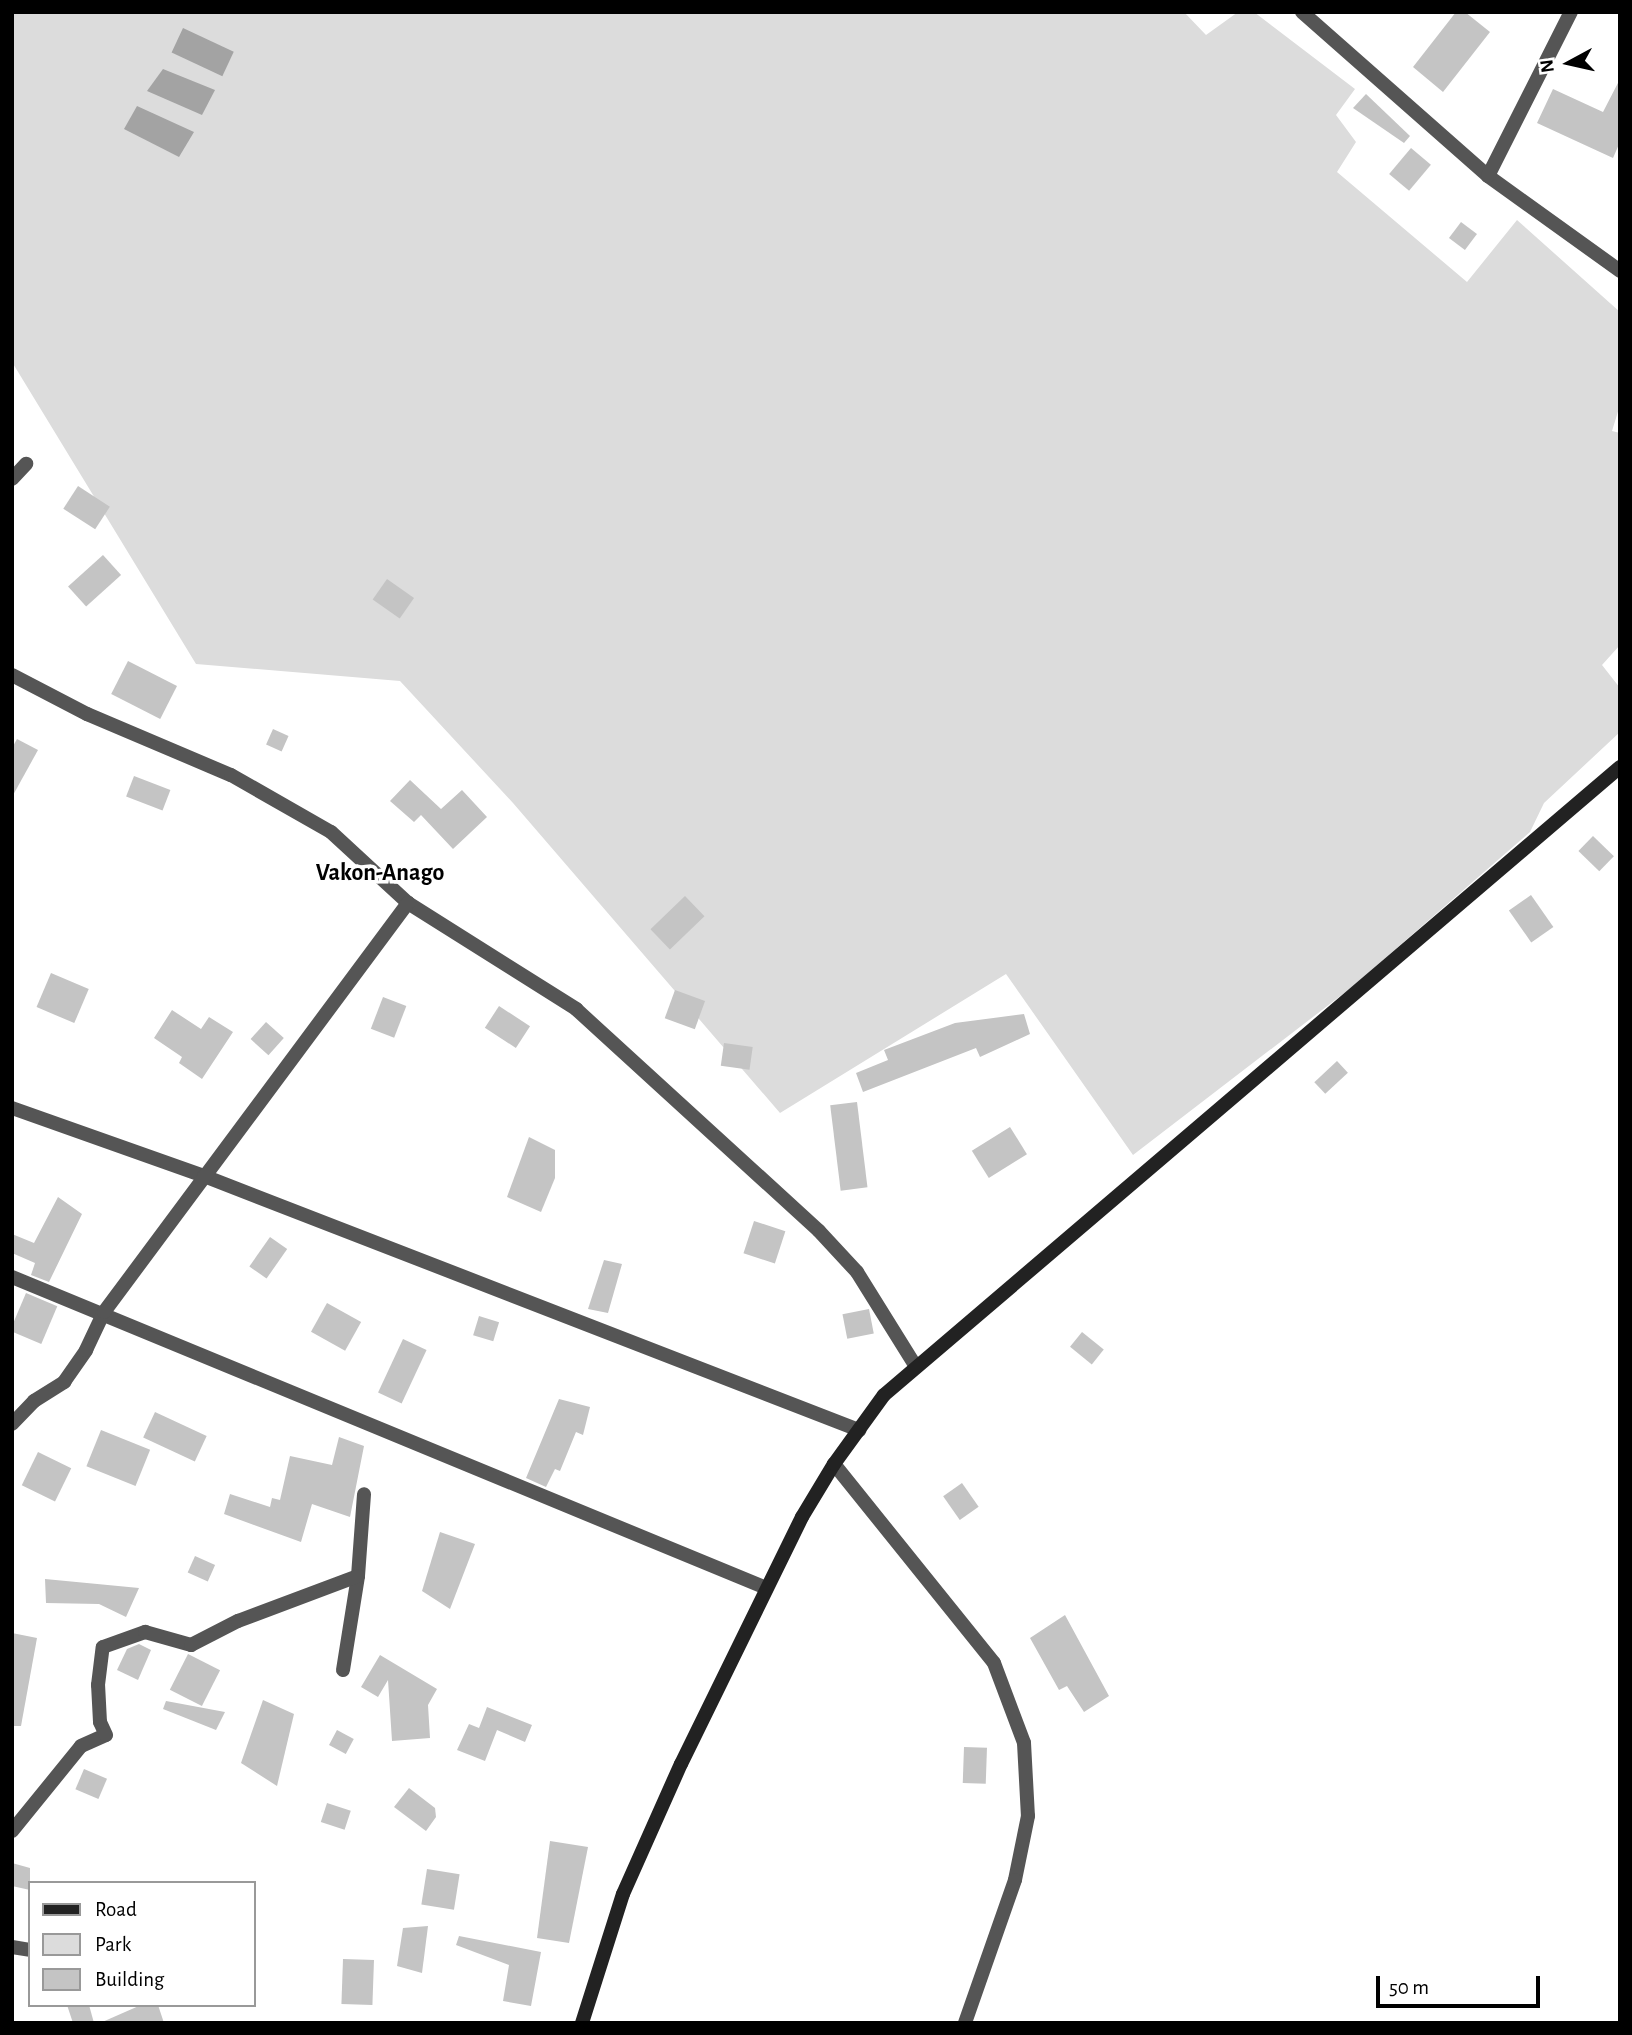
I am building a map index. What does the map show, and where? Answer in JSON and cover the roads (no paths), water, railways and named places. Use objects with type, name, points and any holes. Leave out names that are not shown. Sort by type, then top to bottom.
[{"type":"main road","points":[[582,2023],[623,1894],[766,1588],[834,1464],[884,1395],[915,1366],[988,1310],[1620,767]]},
{"type":"street","points":[[1302,12],[1488,176],[1620,271]]},
{"type":"street","points":[[1488,176],[1572,12]]},
{"type":"street","points":[[12,479],[26,464]]},
{"type":"street","points":[[12,676],[87,714],[231,775],[331,832],[408,903],[576,1009],[696,1115],[856,1272],[915,1366]]},
{"type":"street","points":[[12,1424],[34,1401],[64,1382],[86,1350],[104,1312],[408,903]]},
{"type":"street","points":[[12,1108],[204,1176],[859,1430]]},
{"type":"street","points":[[12,1277],[104,1312],[766,1588]]},
{"type":"street","points":[[834,1464],[994,1663],[1024,1743],[1028,1816],[1015,1881],[965,2023]]},
{"type":"street","points":[[343,1670],[358,1576],[364,1494]]},
{"type":"street","points":[[12,1831],[82,1746],[106,1735],[100,1722],[98,1685],[103,1647],[145,1632],[191,1644],[238,1621],[358,1576]]},
{"type":"district","name":"Vakon-Anago","points":[[380,874]]}]
